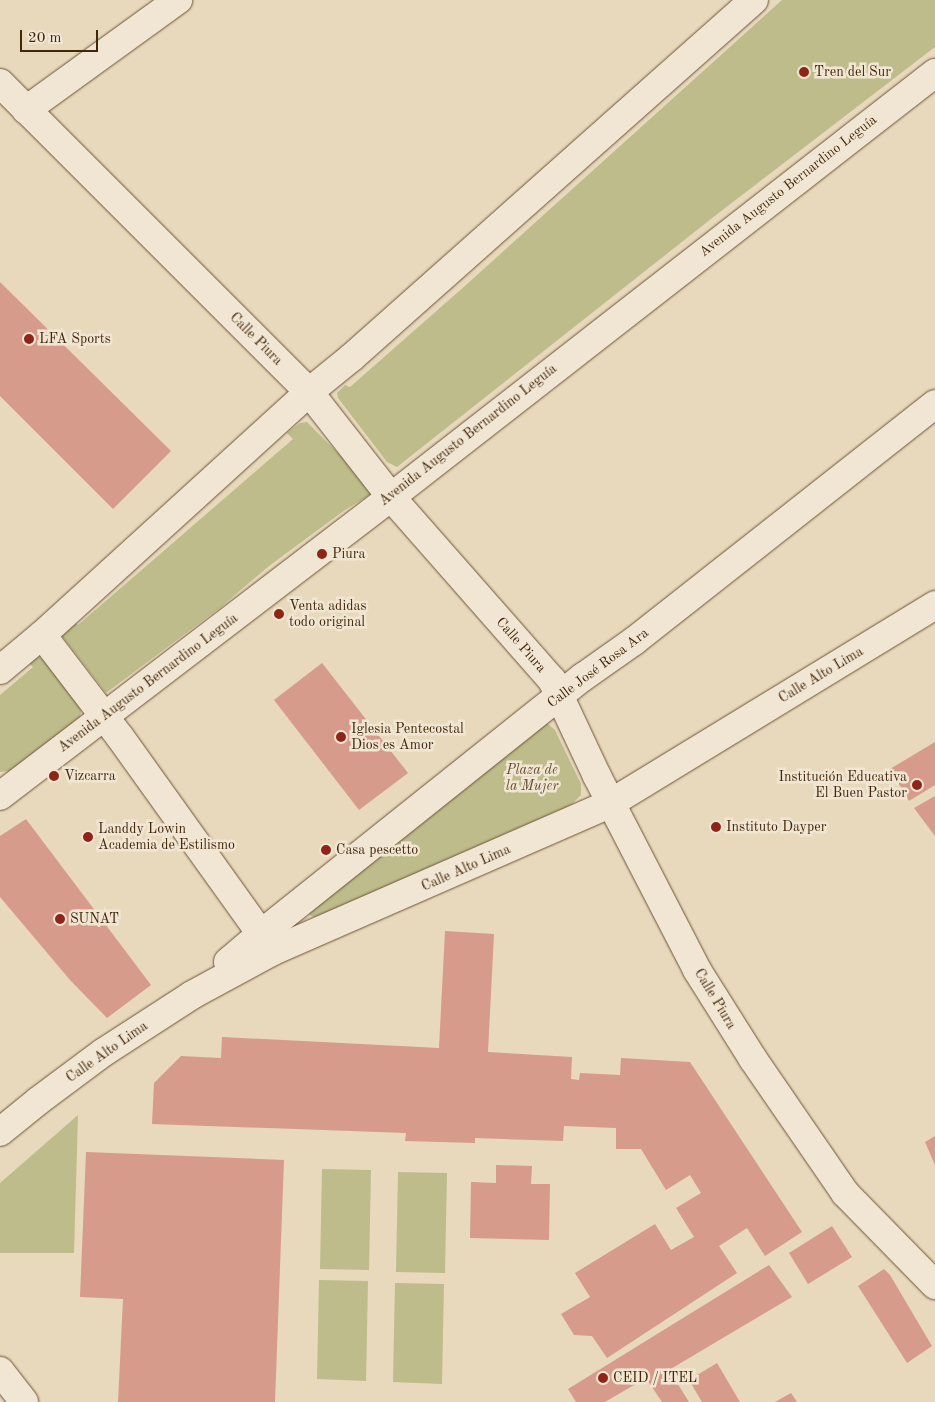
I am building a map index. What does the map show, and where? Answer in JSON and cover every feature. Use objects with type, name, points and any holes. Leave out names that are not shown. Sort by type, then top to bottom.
[{"type":"street","points":[[26,110],[176,0]]},
{"type":"street","points":[[0,670],[42,635],[309,392],[351,358],[754,0]]},
{"type":"street","name":"Avenida Augusto Bernardino Leguía","points":[[0,796],[391,497],[747,217],[935,73]]},
{"type":"street","name":"Calle Piura","points":[[0,83],[309,392],[391,497],[552,680],[611,802],[697,970],[763,1075],[845,1193],[935,1284]]},
{"type":"street","name":"Calle José Rosa Ara","points":[[267,942],[560,695],[634,641],[935,404]]},
{"type":"street","name":"Calle Alto Lima","points":[[0,1132],[104,1052],[192,995],[267,942],[611,802],[935,605]]},
{"type":"street","points":[[42,635],[104,716],[267,942]]},
{"type":"street","points":[[0,1371],[24,1402]]},
{"type":"green space","points":[[782,0],[935,0],[935,47],[716,215],[397,467],[387,462],[338,398],[337,393],[345,385],[350,387],[466,285]]},
{"type":"green space","points":[[307,422],[376,491],[345,510],[269,566],[221,607],[106,693],[61,635],[72,620],[78,625],[293,439],[287,433],[300,423]]},
{"type":"green space","points":[[36,657],[41,658],[50,666],[78,702],[81,711],[80,717],[21,763],[9,771],[0,772],[0,695],[33,667],[29,663]]},
{"type":"green space","name":"Plaza de la Mujer","points":[[547,723],[555,730],[581,784],[581,795],[571,805],[325,913],[314,917],[307,914]]},
{"type":"green space","points":[[78,1115],[74,1253],[0,1253],[0,1183]]},
{"type":"green space","points":[[322,1169],[371,1170],[369,1270],[320,1269]]},
{"type":"green space","points":[[398,1172],[447,1173],[445,1273],[396,1272]]},
{"type":"green space","points":[[319,1280],[368,1281],[366,1381],[317,1379]]},
{"type":"green space","points":[[395,1283],[444,1284],[442,1384],[393,1382]]},
{"type":"building","name":"LFA Sports","points":[[0,282],[171,451],[113,509],[0,396]]},
{"type":"building","name":"Iglesia Pentecostal Dios es Amor","points":[[322,663],[408,773],[359,810],[274,700]]},
{"type":"building","name":"Institución Educativa El Buen Pastor","points":[[935,742],[935,785],[909,801],[890,769]]},
{"type":"building","points":[[935,796],[935,836],[914,808]]},
{"type":"building","name":"SUNAT","points":[[26,819],[151,985],[107,1018],[70,980],[0,897],[0,836]]},
{"type":"building","points":[[445,931],[494,934],[488,1052],[572,1057],[571,1079],[579,1080],[580,1073],[620,1075],[621,1058],[690,1062],[802,1232],[765,1256],[747,1228],[719,1246],[737,1273],[607,1358],[592,1336],[574,1335],[561,1314],[590,1297],[575,1273],[655,1224],[671,1250],[694,1237],[676,1208],[701,1193],[690,1175],[666,1190],[641,1149],[616,1149],[616,1128],[564,1126],[563,1141],[475,1138],[475,1143],[405,1141],[406,1133],[152,1124],[154,1083],[181,1056],[221,1058],[222,1037],[439,1048]]},
{"type":"building","points":[[935,1136],[935,1165],[925,1142]]},
{"type":"building","points":[[86,1152],[284,1160],[275,1402],[118,1402],[123,1299],[80,1297]]},
{"type":"building","points":[[496,1165],[532,1166],[531,1184],[550,1184],[549,1240],[470,1238],[471,1182],[496,1183]]},
{"type":"building","points":[[832,1226],[852,1257],[808,1284],[789,1253]]},
{"type":"building","points":[[769,1265],[792,1297],[669,1370],[689,1402],[662,1402],[646,1378],[605,1402],[576,1402],[568,1389]]},
{"type":"building","points":[[884,1269],[890,1275],[932,1346],[907,1363],[858,1286]]},
{"type":"building","points":[[717,1363],[740,1402],[702,1402],[689,1380]]},
{"type":"building","points":[[791,1393],[797,1402],[775,1402]]},
{"type":"place","name":"Tren del Sur","points":[[804,72]]},
{"type":"place","name":"LFA Sports","points":[[29,339]]},
{"type":"place","name":"Piura","points":[[322,554]]},
{"type":"place","name":"Venta adidas todo original","points":[[279,614]]},
{"type":"place","name":"Iglesia Pentecostal Dios es Amor","points":[[341,737]]},
{"type":"place","name":"Vizcarra","points":[[54,776]]},
{"type":"place","name":"Institución Educativa El Buen Pastor","points":[[917,785]]},
{"type":"place","name":"Instituto Dayper","points":[[716,827]]},
{"type":"place","name":"Landdy Lowin Academia de Estilismo","points":[[88,837]]},
{"type":"place","name":"Casa pescetto","points":[[326,850]]},
{"type":"place","name":"SUNAT","points":[[60,919]]},
{"type":"place","name":"CEID / ITEL","points":[[603,1378]]}]
